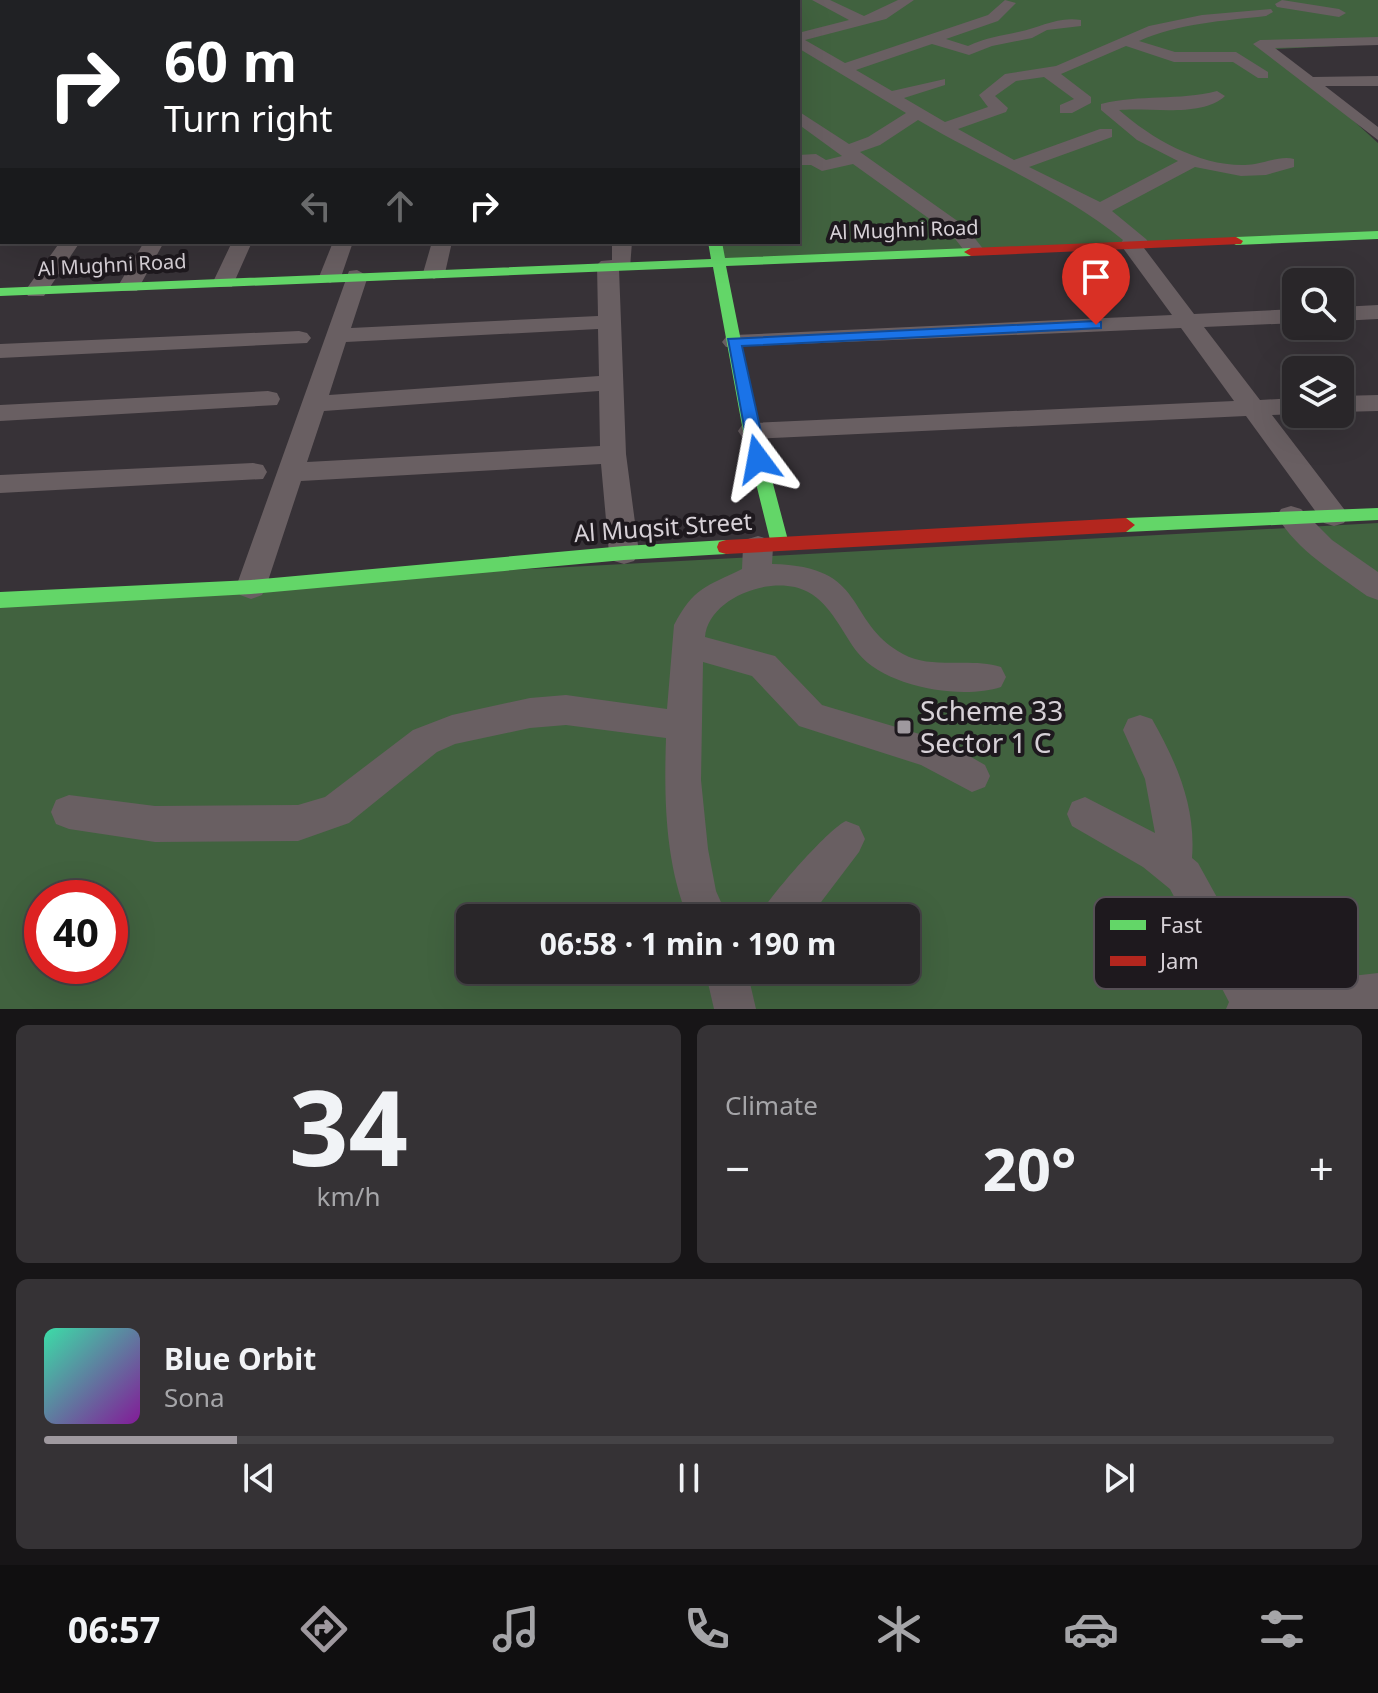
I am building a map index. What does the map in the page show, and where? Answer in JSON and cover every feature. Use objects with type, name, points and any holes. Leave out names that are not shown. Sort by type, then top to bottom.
[{"type":"street","points":[[800,39],[869,19],[907,0]]},
{"type":"street","points":[[843,69],[993,18],[1015,4],[984,0]]},
{"type":"street","points":[[1223,0],[1266,12]]},
{"type":"street","points":[[819,1],[969,51],[988,42],[1033,41],[1044,26],[1076,23]]},
{"type":"street","points":[[942,129],[1000,108],[987,95],[1011,77],[1049,73],[1095,43],[1125,41],[1154,29],[1279,11],[1283,2],[1337,6]]},
{"type":"street","points":[[1313,37],[1337,6]]},
{"type":"street","points":[[1047,8],[1076,23],[1095,43]]},
{"type":"street","points":[[1237,15],[1273,31],[1313,37],[1378,34]]},
{"type":"street","points":[[800,41],[942,129],[1098,211],[1134,244],[1187,321],[1334,516]]},
{"type":"street","points":[[1125,41],[1168,56],[1236,57],[1263,75]]},
{"type":"street","points":[[1378,41],[1260,44],[1378,135]]},
{"type":"street","points":[[1049,73],[1085,100],[1066,109]]},
{"type":"street","points":[[1309,82],[1378,81]]},
{"type":"street","points":[[889,97],[939,82]]},
{"type":"street","points":[[1217,96],[1180,103],[1107,107],[1138,131],[1191,162],[1252,170],[1288,163]]},
{"type":"street","points":[[800,160],[816,159],[822,166],[851,155],[916,114]]},
{"type":"street","points":[[1352,115],[1378,114]]},
{"type":"street","points":[[800,117],[959,231],[974,250]]},
{"type":"street","points":[[1012,167],[1106,133]]},
{"type":"street","points":[[1098,211],[1191,162]]},
{"type":"street","name":"Al Mughni Road","points":[[0,292],[615,264],[717,251],[974,250],[1378,235]]},
{"type":"street","points":[[36,291],[69,244]]},
{"type":"street","points":[[129,286],[153,244]]},
{"type":"street","points":[[224,282],[241,244]]},
{"type":"street","points":[[330,277],[342,244]]},
{"type":"street","points":[[434,273],[441,244]]},
{"type":"street","points":[[621,244],[615,264],[609,322],[613,454],[624,553]]},
{"type":"street","points":[[717,251],[751,431],[765,555],[796,576],[817,583],[832,593],[864,640],[892,664],[909,671],[989,677]]},
{"type":"street","points":[[251,587],[357,276]]},
{"type":"street","points":[[1354,313],[1378,312]]},
{"type":"street","points":[[734,342],[1282,317]]},
{"type":"street","points":[[337,336],[609,322]]},
{"type":"street","points":[[0,351],[299,338]]},
{"type":"street","points":[[314,404],[611,383]]},
{"type":"street","points":[[0,413],[268,399]]},
{"type":"street","points":[[1354,404],[1378,403]]},
{"type":"street","points":[[751,431],[1282,407]]},
{"type":"street","points":[[290,472],[613,454]]},
{"type":"street","points":[[0,484],[253,472]]},
{"type":"street","name":"Al Muqsit Street","points":[[0,600],[251,587],[624,553],[765,555],[1291,516],[1378,514]]},
{"type":"street","points":[[1291,516],[1322,548],[1378,588]]},
{"type":"street","points":[[702,904],[689,849],[683,780],[690,625],[703,602],[765,555]]},
{"type":"street","points":[[688,645],[768,669],[798,706],[811,716],[931,752],[972,776]]},
{"type":"street","points":[[69,812],[155,824],[298,823],[336,811],[425,741],[452,730],[530,713],[566,710],[687,726]]},
{"type":"street","points":[[1140,730],[1171,799],[1176,833],[1172,864]]},
{"type":"street","points":[[1085,814],[1172,864],[1198,897]]},
{"type":"street","points":[[793,904],[846,839]]},
{"type":"street","points":[[729,984],[735,1009]]},
{"type":"street","points":[[1245,989],[1255,1008]]},
{"type":"street","points":[[1247,1009],[1378,994]]},
{"type":"green space","points":[[800,0],[1378,0],[1378,44],[1275,49],[1378,143],[1378,235],[718,260],[715,244],[800,244]]},
{"type":"green space","points":[[1378,523],[1378,1009],[0,1009],[0,598]]},
{"type":"traffic: fast","points":[[1236,241],[1378,235]]},
{"type":"traffic: fast","points":[[715,244],[751,431],[780,544]]},
{"type":"traffic: fast","points":[[0,292],[971,252]]},
{"type":"traffic: fast","points":[[1126,525],[1378,514]]},
{"type":"traffic: fast","points":[[0,600],[251,587],[624,553],[726,547]]},
{"type":"traffic: jam","points":[[971,252],[1236,241]]},
{"type":"traffic: jam","points":[[726,547],[1126,525]]},
{"type":"place","name":"Scheme 33 Sector 1 C","points":[[904,727]]},
{"type":"route","points":[[758,459],[734,342],[1096,325]]}]
